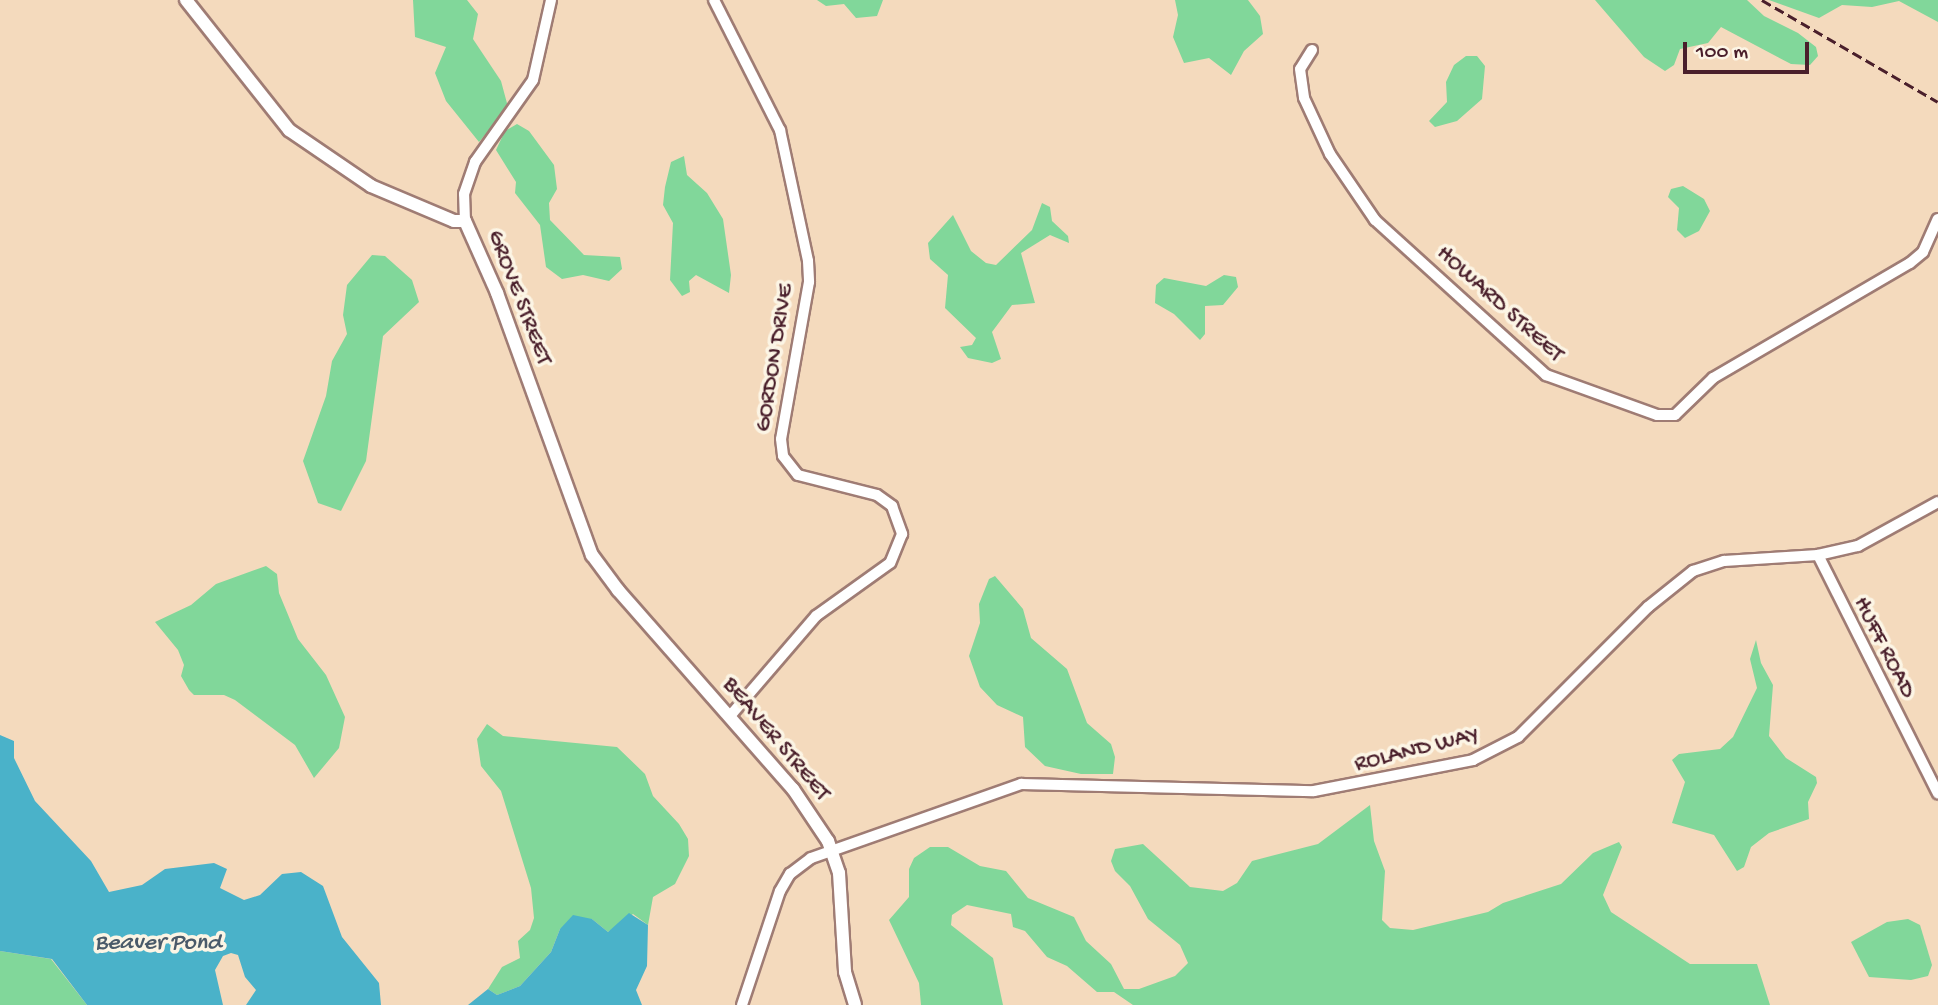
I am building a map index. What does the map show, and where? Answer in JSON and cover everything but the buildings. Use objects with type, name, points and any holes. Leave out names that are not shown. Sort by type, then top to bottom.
[{"type":"street","name":"GROVE STREET","points":[[186,0],[289,130],[371,186],[454,221],[465,221],[497,293],[583,536],[604,574]]},
{"type":"street","points":[[465,221],[464,194],[475,162],[533,80],[551,0]]},
{"type":"street","name":"GORDON DRIVE","points":[[714,0],[780,130],[808,261],[809,282],[781,439],[783,456],[797,475],[877,495],[892,506],[902,534],[890,564],[816,616],[729,717]]},
{"type":"street","name":"HOWARD STREET","points":[[1312,50],[1300,69],[1304,98],[1330,154],[1376,220],[1546,375],[1657,415],[1682,411],[1713,378],[1899,270],[1923,252],[1938,219]]},
{"type":"street","name":"ROLAND WAY","points":[[742,1005],[780,891],[790,874],[831,850],[1021,785],[1314,791],[1473,760],[1518,737],[1679,579],[1724,561],[1818,555],[1858,546],[1938,502]]},
{"type":"street","name":"HUFF ROAD","points":[[1818,555],[1938,794]]},
{"type":"street","name":"BEAVER STREET","points":[[604,574],[793,789],[831,850],[841,889],[845,972],[855,1005]]},
{"type":"green space","points":[[413,0],[467,0],[478,14],[473,39],[501,81],[508,107],[479,142],[446,101],[435,73],[446,47],[415,37]]},
{"type":"green space","points":[[817,0],[883,0],[877,16],[856,18],[844,4],[826,6]]},
{"type":"green space","points":[[1175,0],[1248,0],[1260,16],[1263,34],[1244,51],[1231,75],[1209,58],[1184,63],[1173,37],[1178,15]]},
{"type":"green space","points":[[1595,0],[1747,0],[1764,16],[1798,33],[1816,47],[1818,56],[1810,65],[1791,64],[1721,27],[1708,43],[1680,49],[1674,65],[1665,71],[1644,57]]},
{"type":"green space","points":[[1769,0],[1938,0],[1938,22],[1899,1],[1872,7],[1842,5],[1819,18]]},
{"type":"green space","points":[[1466,56],[1477,56],[1485,66],[1482,99],[1457,121],[1435,127],[1429,121],[1447,102],[1446,82],[1454,65]]},
{"type":"green space","points":[[517,124],[529,131],[554,165],[557,189],[549,203],[550,220],[584,255],[620,257],[622,269],[609,281],[583,275],[562,279],[546,267],[540,225],[515,193],[516,182],[496,150],[505,131]]},
{"type":"green space","points":[[684,156],[687,175],[707,193],[723,219],[731,275],[729,293],[696,275],[689,281],[690,292],[682,296],[670,280],[673,223],[663,205],[665,187],[671,162]]},
{"type":"green space","points":[[1683,186],[1704,199],[1710,211],[1699,231],[1685,238],[1677,230],[1679,208],[1668,197],[1671,189]]},
{"type":"green space","points":[[1042,203],[1050,207],[1052,221],[1068,236],[1069,243],[1050,235],[1021,253],[1035,303],[1012,305],[992,332],[1001,359],[992,363],[968,358],[960,347],[972,345],[976,338],[945,308],[948,275],[930,259],[928,243],[953,215],[971,251],[986,263],[996,265],[1032,230]]},
{"type":"green space","points":[[372,255],[385,256],[412,280],[419,302],[383,336],[366,461],[341,511],[318,503],[303,461],[326,396],[332,361],[347,334],[343,315],[347,285]]},
{"type":"green space","points":[[1224,275],[1236,277],[1238,287],[1223,305],[1205,306],[1205,334],[1200,340],[1174,314],[1155,303],[1156,285],[1164,278],[1206,286]]},
{"type":"green space","points":[[266,566],[277,574],[279,593],[298,639],[326,675],[345,717],[339,748],[314,778],[295,745],[235,700],[224,695],[194,695],[181,676],[184,665],[178,650],[155,622],[191,605],[216,584]]},
{"type":"green space","points":[[995,576],[1023,609],[1031,638],[1067,669],[1087,723],[1111,744],[1115,757],[1113,774],[1081,774],[1045,766],[1025,747],[1023,717],[997,705],[980,687],[969,656],[980,623],[979,604],[989,579]]},
{"type":"green space","points":[[1756,640],[1761,663],[1773,685],[1769,736],[1786,758],[1816,777],[1817,783],[1808,802],[1809,819],[1769,833],[1751,847],[1744,867],[1737,871],[1714,835],[1672,823],[1685,782],[1672,760],[1679,754],[1720,749],[1733,737],[1757,688],[1750,659]]},
{"type":"green space","points":[[487,724],[503,736],[617,747],[645,774],[653,796],[679,824],[688,839],[689,856],[675,884],[653,897],[648,925],[633,914],[608,932],[592,919],[560,929],[551,952],[520,986],[497,995],[488,989],[502,967],[520,958],[518,941],[530,930],[534,918],[531,888],[501,791],[481,766],[477,739]]},
{"type":"green space","points":[[1370,805],[1374,841],[1385,871],[1382,920],[1390,928],[1413,930],[1488,912],[1503,903],[1561,884],[1593,853],[1619,842],[1622,847],[1603,895],[1611,912],[1690,964],[1757,964],[1770,1005],[1133,1005],[1114,992],[1097,992],[1067,966],[1047,957],[1025,931],[1013,927],[1011,914],[967,905],[952,915],[951,925],[993,958],[1003,1005],[921,1005],[919,983],[889,920],[909,897],[909,869],[914,858],[930,847],[948,847],[980,866],[1006,871],[1028,898],[1074,917],[1086,941],[1111,964],[1124,989],[1139,989],[1175,976],[1188,963],[1180,945],[1148,919],[1130,886],[1115,871],[1111,861],[1115,849],[1143,844],[1190,887],[1223,891],[1237,883],[1252,861],[1318,844]]},
{"type":"green space","points":[[1908,919],[1920,925],[1932,965],[1928,976],[1911,980],[1869,977],[1851,942],[1887,922]]},
{"type":"green space","points":[[0,951],[51,959],[87,1005],[0,1005]]},
{"type":"water","name":"Beaver Pond","points":[[0,735],[14,741],[14,758],[35,801],[91,861],[109,892],[142,885],[165,869],[214,863],[227,869],[220,888],[244,900],[260,895],[282,874],[301,872],[323,886],[342,937],[379,983],[381,1005],[246,1005],[256,990],[245,977],[238,955],[231,953],[223,956],[215,970],[223,1005],[87,1005],[52,959],[0,951]]},
{"type":"water","points":[[629,913],[648,925],[647,966],[636,990],[642,1005],[468,1005],[488,989],[497,995],[520,986],[551,952],[560,929],[573,915],[592,919],[608,932]]},
{"type":"railway","points":[[1762,0],[1938,102]]}]
